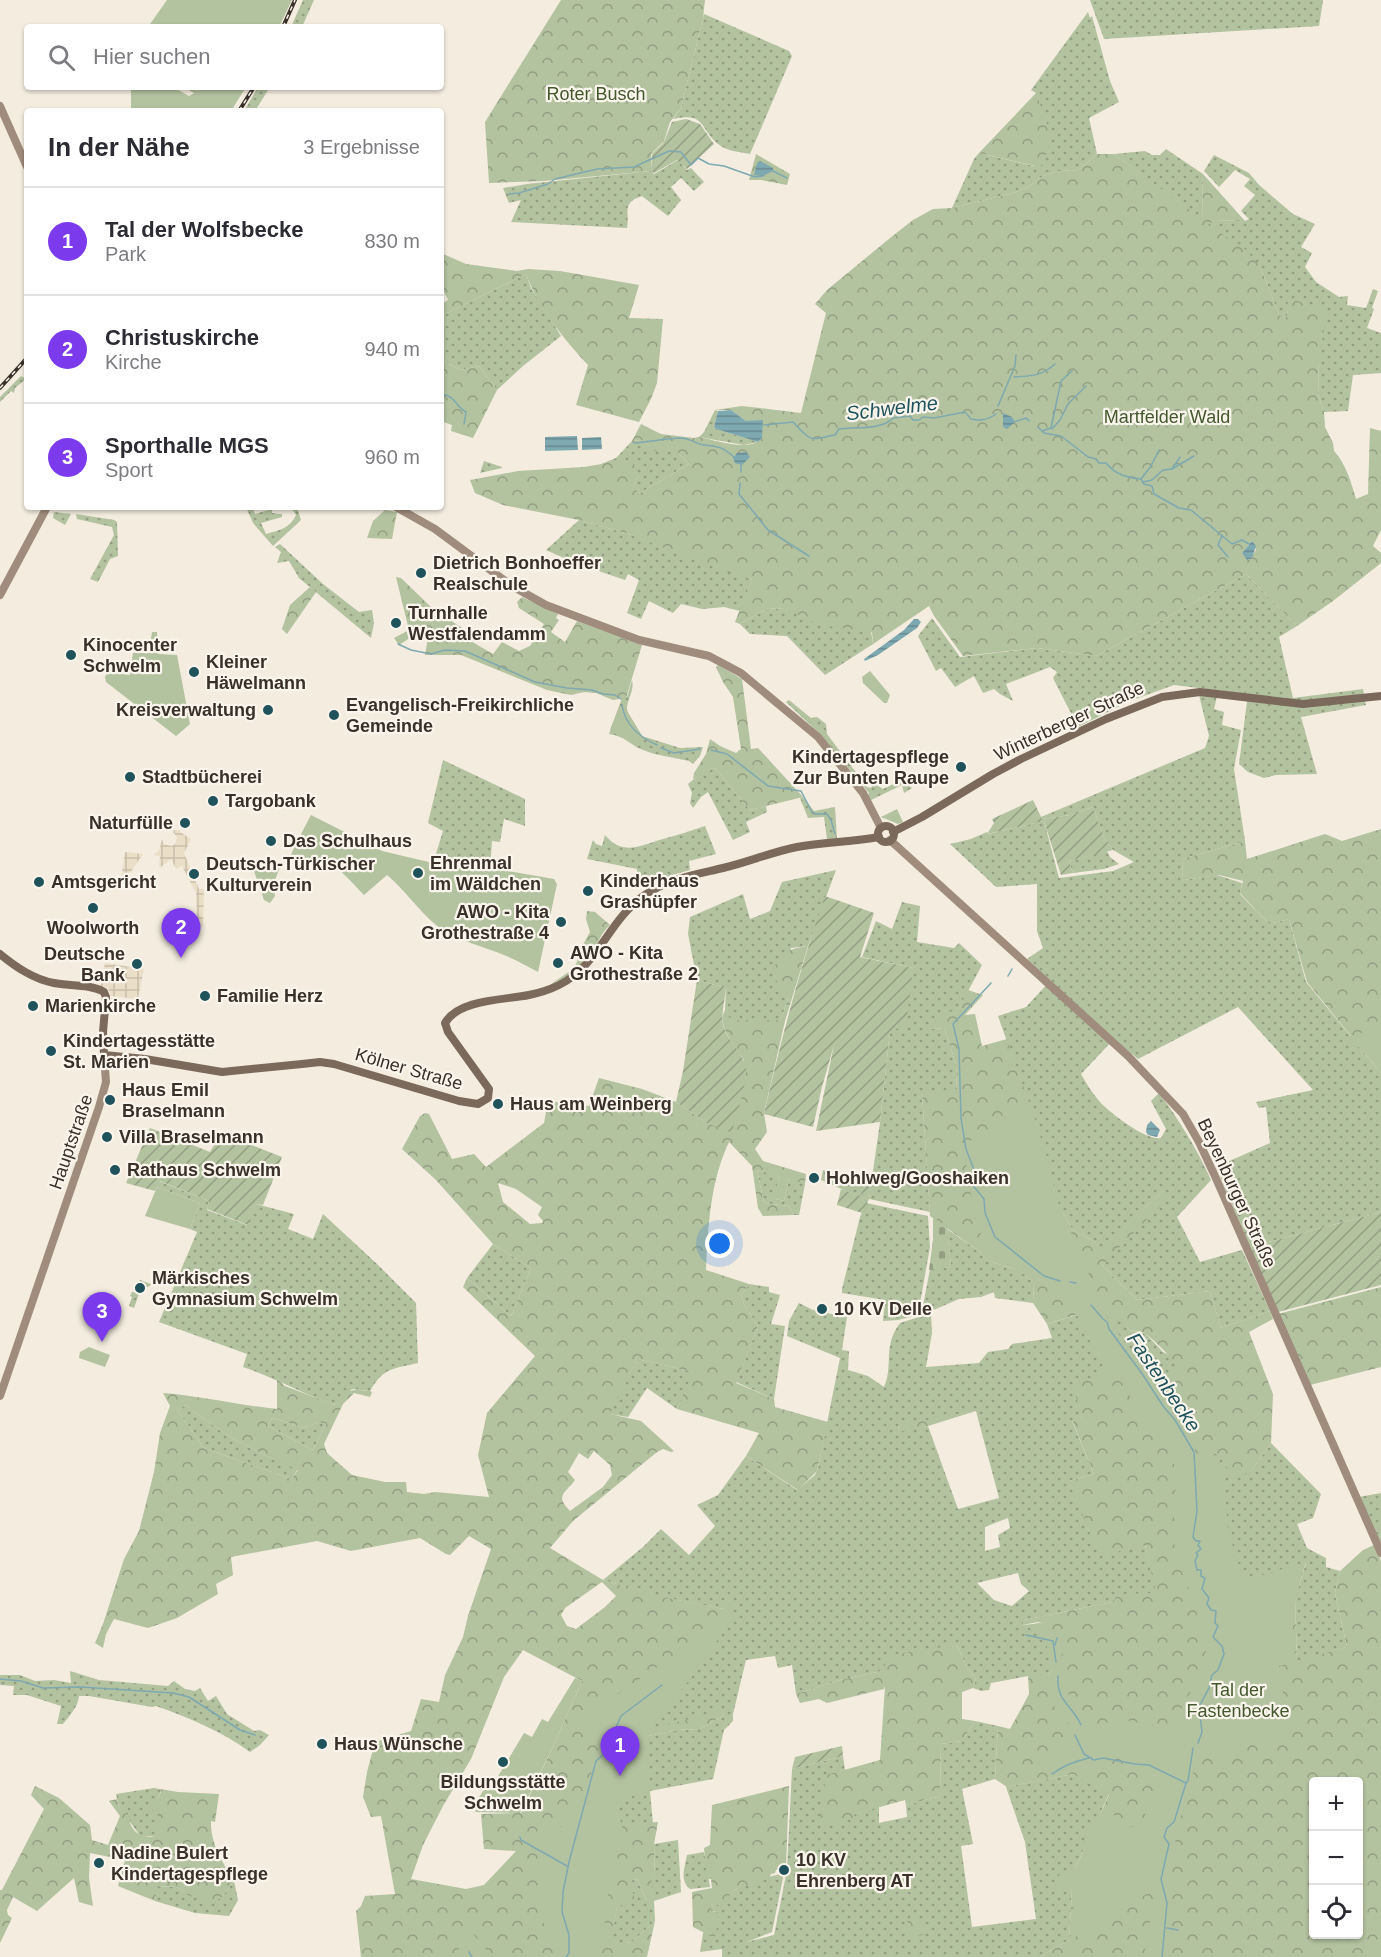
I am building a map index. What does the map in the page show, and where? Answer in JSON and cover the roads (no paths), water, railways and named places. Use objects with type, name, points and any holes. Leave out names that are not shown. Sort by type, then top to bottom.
[{"type":"main road","points":[[0,106],[24,160]]},
{"type":"main road","points":[[0,595],[45,510]]},
{"type":"main road","points":[[401,510],[435,529],[534,600],[639,640],[711,657],[741,673],[818,737],[863,793],[883,841],[892,836],[888,827],[880,832]]},
{"type":"main road","name":"Winterberger Straße","points":[[892,836],[993,774],[1130,708],[1162,697],[1200,692],[1303,704],[1381,696]]},
{"type":"main road","name":"Kölner Straße","points":[[104,1055],[145,1059],[222,1072],[320,1062],[334,1064],[468,1103],[483,1102],[489,1096],[488,1086],[452,1039],[445,1023],[455,1014],[478,1002],[531,995],[553,988],[570,979],[593,959],[627,910],[662,885],[789,849],[880,832]]},
{"type":"main road","name":"Beyenburger Straße","points":[[892,836],[1128,1056],[1178,1108],[1188,1122],[1215,1174],[1381,1553]]},
{"type":"main road","points":[[0,954],[42,980],[95,988],[104,992],[106,997],[104,1055]]},
{"type":"main road","name":"Hauptstraße","points":[[0,1396],[104,1092],[107,1078],[104,1055]]},
{"type":"water","points":[[760,161],[773,168],[773,171],[763,176],[754,175],[757,163]]},
{"type":"water","points":[[731,410],[746,421],[763,420],[762,438],[758,442],[714,427],[718,411]]},
{"type":"water","points":[[1003,413],[1012,417],[1015,422],[1007,429],[1003,427]]},
{"type":"water","points":[[577,436],[578,450],[545,451],[545,437]]},
{"type":"water","points":[[601,437],[602,449],[582,450],[582,438]]},
{"type":"water","points":[[746,452],[750,457],[742,465],[735,463],[733,458],[737,453]]},
{"type":"water","points":[[1252,541],[1256,546],[1252,558],[1247,560],[1242,553]]},
{"type":"water","points":[[914,619],[921,622],[917,628],[878,655],[865,661],[864,659],[904,630]]},
{"type":"water","points":[[1151,1121],[1160,1130],[1157,1137],[1148,1135],[1146,1132],[1147,1125]]},
{"type":"waterway","points":[[509,194],[548,184],[555,179],[597,169],[634,167],[669,151],[681,152],[691,165],[698,158],[709,164],[724,166],[755,177],[763,176]]},
{"type":"waterway","points":[[773,171],[787,178]]},
{"type":"waterway","name":"Schwelme","points":[[998,406],[1015,366],[1016,355]]},
{"type":"waterway","name":"Schwelme","points":[[1014,377],[1041,373],[1055,364]]},
{"type":"waterway","name":"Schwelme","points":[[1042,431],[1051,428],[1061,381],[1072,371]]},
{"type":"waterway","name":"Schwelme","points":[[1052,429],[1060,420],[1068,404],[1086,386]]},
{"type":"waterway","name":"Schwelme","points":[[444,395],[466,412],[464,424]]},
{"type":"waterway","name":"Schwelme","points":[[764,425],[793,422],[808,437],[815,439],[835,435],[839,429],[868,427],[888,422],[893,418],[910,416],[913,420],[919,420],[923,417],[934,418],[965,412],[971,419],[981,420],[996,414]]},
{"type":"waterway","name":"Schwelme","points":[[1014,422],[1026,418],[1029,421]]},
{"type":"waterway","name":"Schwelme","points":[[1038,427],[1044,433],[1061,436],[1088,457],[1096,459],[1099,463],[1106,463],[1117,473],[1141,479],[1144,484],[1152,486],[1154,494],[1179,508],[1191,510],[1232,544],[1242,540],[1249,544]]},
{"type":"waterway","name":"Schwelme","points":[[634,443],[682,438],[720,448],[734,457]]},
{"type":"waterway","points":[[1141,479],[1159,450]]},
{"type":"waterway","points":[[1143,482],[1152,480],[1163,470],[1172,469],[1194,456]]},
{"type":"waterway","points":[[1172,469],[1180,457]]},
{"type":"waterway","points":[[741,465],[741,472]]},
{"type":"waterway","points":[[740,483],[739,494],[768,530],[809,556]]},
{"type":"waterway","name":"Schwelme","points":[[1222,536],[1218,545],[1228,557]]},
{"type":"waterway","points":[[398,644],[411,650],[431,654],[445,650],[465,651],[535,682],[592,690],[615,695],[621,699]]},
{"type":"waterway","points":[[622,705],[626,719],[634,730],[657,745]]},
{"type":"waterway","points":[[661,748],[674,753],[700,749]]},
{"type":"waterway","points":[[711,750],[727,754],[768,786],[801,791],[812,812],[827,814],[835,834]]},
{"type":"waterway","name":"Fastenbecke","points":[[1008,976],[1012,969]]},
{"type":"waterway","name":"Fastenbecke","points":[[991,983],[953,1024],[959,1049],[961,1118],[966,1149],[974,1170],[971,1183],[984,1199],[985,1213],[995,1237],[1044,1276],[1060,1281]]},
{"type":"waterway","name":"Fastenbecke","points":[[1070,1282],[1076,1283]]},
{"type":"waterway","name":"Fastenbecke","points":[[1091,1305],[1107,1322],[1109,1329],[1175,1420],[1194,1452],[1197,1511],[1193,1537],[1196,1541],[1200,1541],[1198,1545],[1201,1549],[1196,1553],[1198,1555],[1195,1561],[1197,1570],[1201,1570],[1201,1576],[1205,1578],[1202,1589],[1209,1598],[1207,1604],[1211,1610],[1216,1611],[1215,1623],[1218,1626],[1213,1637],[1222,1646],[1224,1654],[1218,1670],[1212,1675],[1209,1688],[1199,1707],[1202,1732],[1198,1743]]},
{"type":"waterway","points":[[1026,1635],[1053,1641],[1056,1662]]},
{"type":"waterway","points":[[1055,1645],[1057,1638]]},
{"type":"waterway","points":[[1058,1676],[1059,1691],[1081,1725]]},
{"type":"waterway","points":[[0,1679],[21,1681],[43,1688],[81,1687],[173,1693],[189,1697],[240,1730],[255,1735]]},
{"type":"waterway","points":[[566,1957],[569,1953],[569,1935],[562,1912],[563,1892],[596,1761],[605,1753],[621,1716],[662,1685]]},
{"type":"waterway","points":[[1075,1735],[1084,1754],[1094,1760],[1103,1758],[1149,1765],[1186,1783]]},
{"type":"waterway","name":"Fastenbecke","points":[[1162,1957],[1167,1903],[1161,1879],[1169,1844],[1164,1837],[1167,1828],[1174,1822],[1188,1781],[1193,1748]]},
{"type":"waterway","points":[[1052,1774],[1069,1764],[1089,1758]]},
{"type":"waterway","points":[[520,1837],[521,1840],[567,1866]]},
{"type":"waterway","points":[[1167,1928],[1178,1930]]},
{"type":"waterway","points":[[469,1952],[472,1957]]},
{"type":"railway","points":[[284,24],[295,0]]},
{"type":"railway","points":[[241,108],[252,90]]},
{"type":"railway","points":[[0,388],[24,361]]},
{"type":"place","name":"Dietrich Bonhoeffer Realschule","points":[[421,573]]},
{"type":"place","name":"Turnhalle Westfalendamm","points":[[396,623]]},
{"type":"place","name":"Kinocenter Schwelm","points":[[71,655]]},
{"type":"place","name":"Kleiner Häwelmann","points":[[194,672]]},
{"type":"place","name":"Kreisverwaltung","points":[[268,710]]},
{"type":"place","name":"Evangelisch-Freikirchliche Gemeinde","points":[[334,715]]},
{"type":"place","name":"Kindertagespflege Zur Bunten Raupe","points":[[961,767]]},
{"type":"place","name":"Stadtbücherei","points":[[130,777]]},
{"type":"place","name":"Targobank","points":[[213,801]]},
{"type":"place","name":"Naturfülle","points":[[185,823]]},
{"type":"place","name":"Das Schulhaus","points":[[271,841]]},
{"type":"place","name":"Ehrenmal im Wäldchen","points":[[418,873]]},
{"type":"place","name":"Deutsch-Türkischer Kulturverein","points":[[194,874]]},
{"type":"place","name":"Amtsgericht","points":[[39,882]]},
{"type":"place","name":"Kinderhaus Grashüpfer","points":[[588,891]]},
{"type":"place","name":"Woolworth","points":[[93,908]]},
{"type":"place","name":"AWO - Kita Grothestraße 4","points":[[561,922]]},
{"type":"place","name":"Christuskirche","points":[[181,958]]},
{"type":"place","name":"AWO - Kita Grothestraße 2","points":[[558,963]]},
{"type":"place","name":"Deutsche Bank","points":[[137,964]]},
{"type":"place","name":"Familie Herz","points":[[205,996]]},
{"type":"place","name":"Marienkirche","points":[[33,1006]]},
{"type":"place","name":"Kindertagesstätte St. Marien","points":[[51,1051]]},
{"type":"place","name":"Haus Emil Braselmann","points":[[110,1100]]},
{"type":"place","name":"Haus am Weinberg","points":[[498,1104]]},
{"type":"place","name":"Villa Braselmann","points":[[107,1137]]},
{"type":"place","name":"Rathaus Schwelm","points":[[115,1170]]},
{"type":"place","name":"Hohlweg/Gooshaiken","points":[[814,1178]]},
{"type":"place","name":"Märkisches Gymnasium Schwelm","points":[[140,1288]]},
{"type":"place","name":"10 KV Delle","points":[[822,1309]]},
{"type":"place","name":"Sporthalle MGS","points":[[102,1342]]},
{"type":"place","name":"Haus Wünsche","points":[[322,1744]]},
{"type":"place","name":"Bildungsstätte Schwelm","points":[[503,1762]]},
{"type":"place","name":"Tal der Wolfsbecke","points":[[620,1776]]},
{"type":"place","name":"Nadine Bulert Kindertagespflege","points":[[99,1863]]},
{"type":"place","name":"10 KV Ehrenberg AT","points":[[784,1870]]},
{"type":"park label","name":"Roter Busch","points":[[596,94]]},
{"type":"park label","name":"Martfelder Wald","points":[[1167,417]]},
{"type":"park label","name":"Tal der Fastenbecke","points":[[1238,1700]]}]
